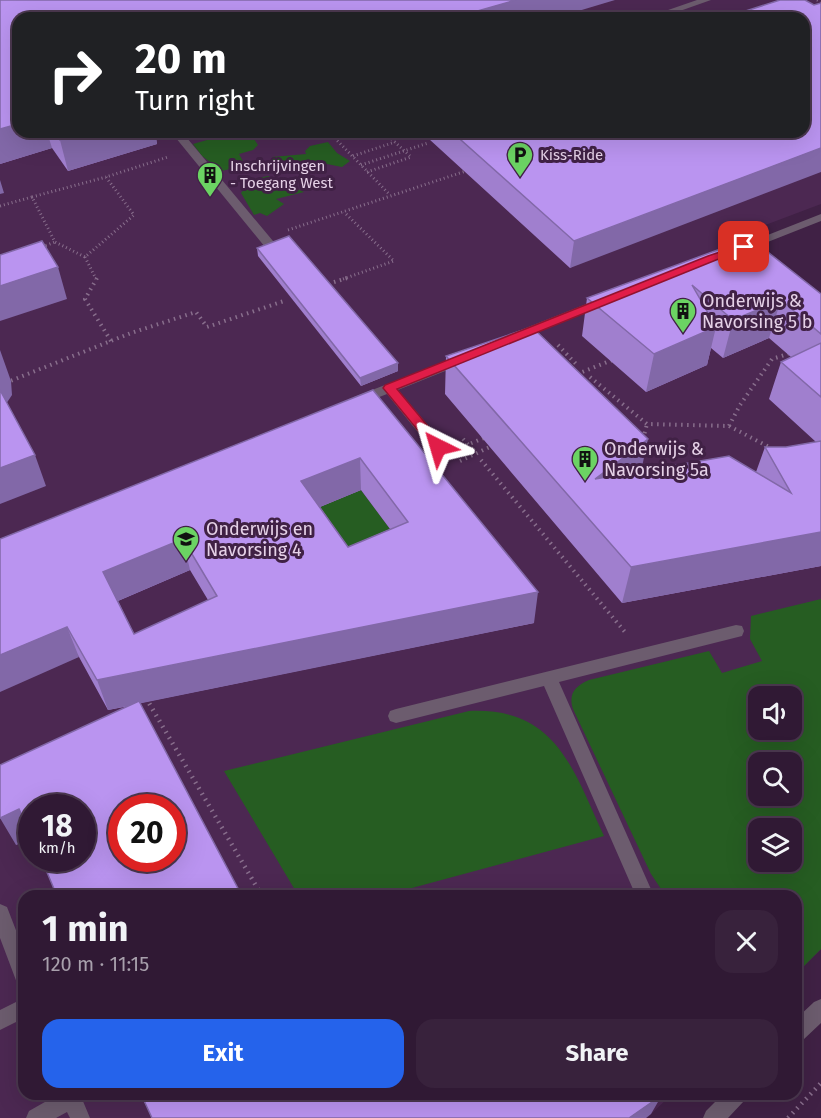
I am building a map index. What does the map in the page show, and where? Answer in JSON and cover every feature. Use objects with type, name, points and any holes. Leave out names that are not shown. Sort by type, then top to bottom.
[{"type":"street","points":[[669,12],[706,0]]},
{"type":"street","points":[[181,138],[267,241]]},
{"type":"street","points":[[723,254],[821,217]]},
{"type":"street","points":[[509,340],[616,297]]},
{"type":"street","points":[[351,403],[476,353]]},
{"type":"street","points":[[389,388],[438,447]]},
{"type":"street","points":[[396,716],[736,631]]},
{"type":"street","points":[[549,678],[642,890]]},
{"type":"street","points":[[0,913],[18,960]]},
{"type":"street","points":[[802,1027],[821,1009]]},
{"type":"street","points":[[0,1020],[18,1011]]},
{"type":"street","points":[[36,1118],[65,1100]]},
{"type":"street","points":[[73,1100],[80,1118]]},
{"type":"street","points":[[713,1118],[730,1100]]},
{"type":"path","points":[[817,0],[821,2]]},
{"type":"path","points":[[335,138],[390,195]]},
{"type":"path","points":[[368,172],[411,157],[391,138]]},
{"type":"path","points":[[352,156],[395,142]]},
{"type":"path","points":[[360,165],[430,142]]},
{"type":"path","points":[[0,206],[191,150]]},
{"type":"path","points":[[267,241],[390,195],[476,168]]},
{"type":"path","points":[[85,257],[134,215],[105,177]]},
{"type":"path","points":[[32,197],[55,242],[85,257],[97,278],[85,299],[112,342]]},
{"type":"path","points":[[334,282],[394,261],[344,212]]},
{"type":"path","points":[[33,249],[55,242]]},
{"type":"path","points":[[0,385],[196,312],[207,327],[284,301]]},
{"type":"path","points":[[729,426],[740,405],[772,359],[788,354]]},
{"type":"path","points":[[567,378],[622,356]]},
{"type":"path","points":[[590,377],[647,424],[729,426],[780,453]]},
{"type":"path","points":[[636,445],[642,439],[647,424]]},
{"type":"path","points":[[458,449],[492,434]]},
{"type":"path","points":[[463,439],[472,449]]},
{"type":"path","points":[[489,448],[501,442]]},
{"type":"path","points":[[481,460],[643,654]]},
{"type":"path","points":[[143,692],[258,890]]},
{"type":"path","points":[[788,1118],[821,1083]]},
{"type":"shaded area","points":[[0,0],[821,0],[821,204],[726,240],[821,317],[821,949],[802,968],[802,890],[18,890],[18,1100],[666,1100],[647,1118],[0,1118]]},
{"type":"green space","points":[[214,138],[250,138],[254,139],[258,145],[253,150],[239,154],[245,165],[222,171],[202,156],[193,144]]},
{"type":"green space","points":[[328,142],[337,153],[350,161],[342,167],[327,164],[315,171],[311,166],[295,170],[287,167],[276,171],[267,164],[274,162],[272,157],[306,154],[305,151],[310,146]]},
{"type":"green space","points":[[268,176],[304,192],[276,199],[284,204],[267,216],[260,213],[254,215],[241,193],[245,188],[260,186],[253,182],[255,179]]},
{"type":"green space","points":[[361,490],[408,553],[350,579],[305,513]]},
{"type":"green space","points":[[821,599],[821,949],[802,968],[802,890],[662,890],[651,874],[573,709],[571,699],[574,691],[589,680],[709,651],[722,673],[762,661],[750,639],[751,616]]},
{"type":"green space","points":[[469,711],[499,713],[523,720],[542,731],[558,747],[571,766],[604,836],[404,890],[295,890],[224,771]]},
{"type":"building","points":[[0,0],[516,0],[474,12],[12,12],[12,126],[0,129]]},
{"type":"building","points":[[780,0],[805,0],[814,5],[821,3],[821,148],[574,241],[459,138],[810,138],[810,12],[743,12]]},
{"type":"building","points":[[289,236],[398,363],[360,378],[257,248]]},
{"type":"building","points":[[750,238],[821,294],[821,334],[781,300],[733,320],[692,285],[716,327],[654,354],[587,298]]},
{"type":"building","points":[[42,241],[58,267],[0,286],[0,255]]},
{"type":"building","name":"Onderwijs & Navorsing 5a","points":[[532,327],[648,439],[595,479],[729,456],[791,493],[765,447],[786,447],[821,441],[821,532],[631,567],[446,356]]},
{"type":"building","points":[[821,343],[821,397],[781,362]]},
{"type":"building","points":[[0,390],[35,455],[0,468]]},
{"type":"building","name":"Onderwijs en Navorsing 4","points":[[373,390],[538,592],[97,680],[67,627],[0,655],[0,539]],"holes":[[[360,458],[408,522],[348,547],[301,481]],[[183,539],[217,596],[134,634],[103,572]]]},
{"type":"building","points":[[139,701],[239,890],[54,890],[47,872],[96,872],[96,794],[18,794],[18,809],[0,818],[0,765]]},
{"type":"building","points":[[144,1100],[655,1100],[629,1118],[152,1118]]},
{"type":"place","name":"Kiss-Ride","points":[[520,178]]},
{"type":"place","name":"Inschrijvingen - Toegang West","points":[[210,198]]},
{"type":"place","name":"Onderwijs & Navorsing 5 b","points":[[683,334]]},
{"type":"place","name":"Onderwijs & Navorsing 5a","points":[[585,482]]},
{"type":"place","name":"Onderwijs en Navorsing 4","points":[[186,562]]},
{"type":"route","points":[[438,447],[389,388],[744,247]]}]
